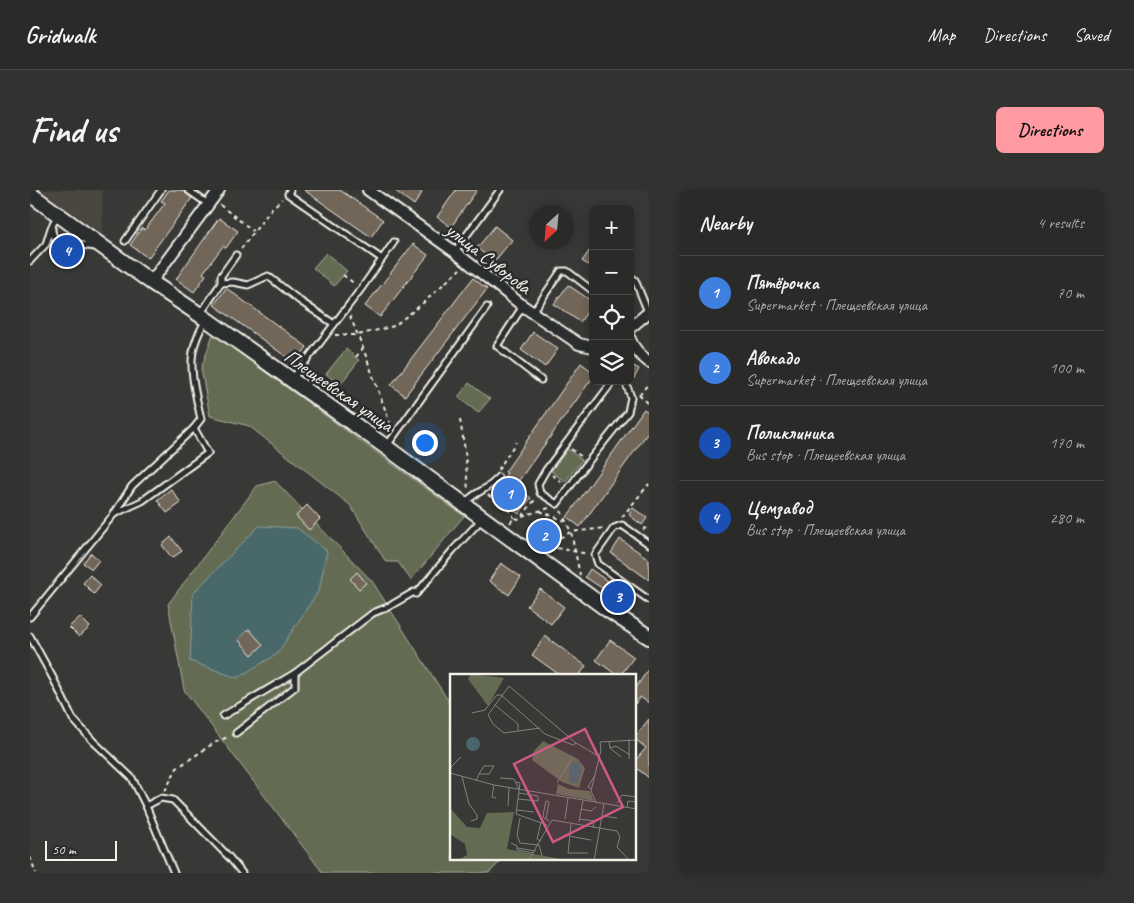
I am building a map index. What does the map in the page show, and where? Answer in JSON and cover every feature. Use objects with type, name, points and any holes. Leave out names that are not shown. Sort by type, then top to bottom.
[{"type":"street","points":[[151,282],[219,190]]},
{"type":"street","name":"улица Суворова","points":[[368,190],[455,252],[523,306],[579,344],[589,346]]},
{"type":"street","name":"Плещеевская улица","points":[[30,194],[56,220],[106,248],[151,282],[291,380],[390,441],[467,502],[483,518],[608,610],[649,637]]},
{"type":"street","points":[[634,325],[649,312]]},
{"type":"street","points":[[630,340],[641,355],[649,362]]},
{"type":"lane","points":[[125,241],[162,190]]},
{"type":"lane","points":[[188,190],[210,202]]},
{"type":"lane","points":[[455,252],[500,190]]},
{"type":"lane","points":[[289,192],[382,259]]},
{"type":"lane","points":[[56,220],[52,234],[54,238],[61,242]]},
{"type":"lane","points":[[30,261],[46,244],[56,220]]},
{"type":"lane","points":[[46,244],[61,242],[106,248]]},
{"type":"lane","points":[[291,380],[361,289],[394,242]]},
{"type":"lane","points":[[30,617],[114,514],[132,486],[194,428],[201,419],[193,377],[192,354],[203,317],[221,284],[221,276],[236,255]]},
{"type":"lane","points":[[532,312],[561,271],[567,271],[589,288]]},
{"type":"lane","points":[[221,284],[233,282],[248,285],[268,276],[334,324]]},
{"type":"lane","points":[[634,279],[649,312]]},
{"type":"lane","points":[[523,306],[497,346],[541,380]]},
{"type":"lane","points":[[390,441],[487,307]]},
{"type":"lane","points":[[610,385],[546,470],[538,484],[540,493],[557,504],[628,412],[631,397],[626,385]]},
{"type":"lane","points":[[114,514],[142,501],[208,453],[194,428]]},
{"type":"lane","points":[[467,502],[495,482],[498,477]]},
{"type":"lane","points":[[223,716],[294,673],[373,613],[415,593],[483,518]]},
{"type":"lane","points":[[649,544],[622,525],[614,528],[596,555],[598,564],[649,600]]},
{"type":"lane","points":[[30,636],[73,719],[132,778],[174,873]]},
{"type":"lane","points":[[236,733],[295,687],[294,673]]},
{"type":"lane","points":[[146,806],[161,798],[173,800],[229,857],[242,873]]},
{"type":"path","points":[[236,255],[272,208],[289,192]]},
{"type":"path","points":[[210,202],[254,231]]},
{"type":"path","points":[[329,335],[358,335],[394,326],[450,279],[466,261]]},
{"type":"path","points":[[343,275],[361,289]]},
{"type":"path","points":[[346,308],[363,348],[390,441]]},
{"type":"path","points":[[356,357],[363,348]]},
{"type":"path","points":[[302,370],[390,441]]},
{"type":"path","points":[[649,383],[638,395],[649,404]]},
{"type":"path","points":[[460,420],[465,450],[467,502]]},
{"type":"path","points":[[498,477],[498,470],[516,442]]},
{"type":"path","points":[[566,445],[588,462]]},
{"type":"path","points":[[546,470],[568,488]]},
{"type":"path","points":[[596,555],[546,546],[570,532],[614,528],[649,484]]},
{"type":"path","points":[[486,489],[488,496],[511,512],[514,518]]},
{"type":"path","points":[[522,516],[540,493]]},
{"type":"path","points":[[514,518],[520,519],[522,516],[557,504],[570,532],[581,576]]},
{"type":"path","points":[[540,510],[565,521]]},
{"type":"path","points":[[507,527],[514,518]]},
{"type":"path","points":[[161,798],[177,768],[214,743],[236,733]]},
{"type":"path","points":[[30,857],[36,873]]},
{"type":"shaded area","points":[[40,190],[102,190],[103,234]]},
{"type":"green space","points":[[326,253],[347,271],[334,286],[313,268]]},
{"type":"green space","points":[[213,334],[464,516],[411,580],[398,562],[386,562],[350,505],[249,426],[210,416],[201,369]]},
{"type":"green space","points":[[346,349],[359,360],[340,385],[326,374]]},
{"type":"green space","points":[[469,383],[490,399],[478,413],[458,397]]},
{"type":"green space","points":[[568,449],[582,460],[565,482],[551,471]]},
{"type":"green space","points":[[275,481],[372,581],[450,703],[450,860],[502,860],[489,873],[323,873],[184,690],[168,604],[257,486]]},
{"type":"water","points":[[259,526],[297,528],[327,551],[319,590],[277,654],[237,678],[190,661],[193,593]]},
{"type":"building","points":[[169,190],[182,190],[192,198],[148,258],[130,245],[142,228],[145,230],[165,203],[161,201]]},
{"type":"building","points":[[304,190],[340,190],[383,220],[371,237]]},
{"type":"building","points":[[394,190],[418,190],[422,193],[414,205]]},
{"type":"building","points":[[456,190],[477,190],[451,227],[437,217]]},
{"type":"building","points":[[219,218],[238,231],[226,248],[223,246],[203,273],[206,275],[194,292],[176,279]]},
{"type":"building","points":[[495,226],[512,240],[494,262],[477,248]]},
{"type":"building","points":[[413,244],[428,255],[380,317],[365,306]]},
{"type":"building","points":[[589,251],[589,265],[582,261]]},
{"type":"building","points":[[473,278],[487,289],[405,396],[391,385]]},
{"type":"building","points":[[568,285],[589,299],[589,310],[580,322],[554,304]]},
{"type":"building","points":[[226,288],[307,347],[295,363],[214,305]]},
{"type":"building","points":[[533,332],[558,349],[545,367],[521,350]]},
{"type":"building","points":[[581,363],[589,369],[589,383],[515,486],[531,498],[519,514],[492,494],[507,473],[505,472]]},
{"type":"building","points":[[634,366],[639,369],[634,378]]},
{"type":"building","points":[[644,409],[649,413],[649,431],[580,527],[567,517]]},
{"type":"building","points":[[171,489],[181,503],[167,513],[157,500]]},
{"type":"building","points":[[307,505],[320,519],[309,530],[296,516]]},
{"type":"building","points":[[633,508],[647,518],[642,525],[629,515]]},
{"type":"building","points":[[538,521],[554,533],[548,542],[531,531]]},
{"type":"building","points":[[171,537],[182,551],[172,558],[162,545]]},
{"type":"building","points":[[620,539],[649,559],[649,580],[611,553]]},
{"type":"building","points":[[91,553],[99,560],[92,569],[83,563]]},
{"type":"building","points":[[501,563],[521,577],[509,595],[489,581]]},
{"type":"building","points":[[590,569],[610,583],[605,590],[585,577]]},
{"type":"building","points":[[357,572],[366,583],[359,589],[350,579]]},
{"type":"building","points":[[90,575],[101,585],[94,594],[83,583]]},
{"type":"building","points":[[540,589],[564,607],[551,624],[527,606]]},
{"type":"building","points":[[80,617],[90,627],[79,637],[69,627]]},
{"type":"building","points":[[249,629],[263,645],[252,655],[238,639]]},
{"type":"building","points":[[545,636],[586,666],[580,674],[558,674],[532,655]]},
{"type":"building","points":[[610,640],[634,657],[621,674],[615,674],[596,660]]},
{"type":"building","points":[[649,668],[649,703],[640,697],[636,703],[636,688]]},
{"type":"building","points":[[649,719],[649,778],[636,768],[636,760],[646,748],[636,740],[636,736]]},
{"type":"place","name":"Цемзавод","points":[[67,251]]},
{"type":"place","name":"Пятёрочка","points":[[509,494]]},
{"type":"place","name":"Авокадо","points":[[544,536]]},
{"type":"place","name":"Поликлиника","points":[[618,597]]}]
